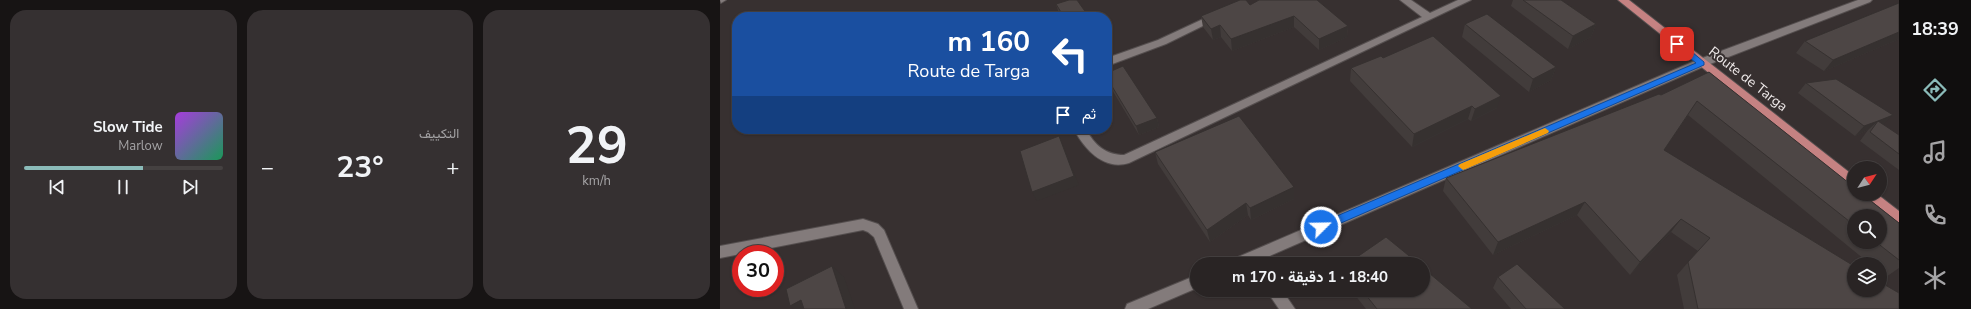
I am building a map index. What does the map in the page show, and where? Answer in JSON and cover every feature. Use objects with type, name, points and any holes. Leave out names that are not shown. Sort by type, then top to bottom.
[{"type":"main road","name":"Route de Targa","points":[[1623,0],[1847,178]]},
{"type":"main road","points":[[1877,201],[1899,218]]},
{"type":"street","points":[[1405,0],[1428,16]]},
{"type":"street","points":[[1084,134],[1095,150],[1106,158],[1115,161],[1125,160],[1428,16],[1466,0]]},
{"type":"street","points":[[1257,257],[1702,64],[1867,0]]},
{"type":"street","points":[[1112,60],[1162,42],[1226,12]]},
{"type":"street","points":[[720,252],[863,224],[873,228],[878,234],[911,309]]},
{"type":"street","points":[[1132,309],[1190,284]]},
{"type":"street","points":[[1279,297],[1288,309]]},
{"type":"building","points":[[1069,0],[1077,0],[1085,12],[1061,12],[1056,4]]},
{"type":"building","points":[[1240,0],[1246,0],[1250,5],[1259,0],[1317,0],[1348,26],[1319,39],[1294,16],[1231,39],[1220,25],[1211,29],[1201,16]]},
{"type":"building","points":[[1523,0],[1561,0],[1596,24],[1573,36]]},
{"type":"building","points":[[1899,3],[1899,32],[1833,60],[1805,41]]},
{"type":"building","points":[[1487,14],[1556,67],[1533,79],[1465,24]]},
{"type":"building","points":[[1433,36],[1501,96],[1475,109],[1472,106],[1414,134],[1351,68],[1381,56],[1383,58]]},
{"type":"building","points":[[1123,66],[1157,118],[1136,126],[1112,86],[1112,71]]},
{"type":"building","points":[[1709,72],[1847,181],[1847,201],[1871,201],[1881,209],[1847,209],[1847,219],[1697,101],[1664,150],[1847,262],[1847,297],[1887,297],[1887,286],[1899,293],[1899,309],[1698,309],[1688,262],[1710,238],[1681,219],[1640,262],[1585,202],[1498,242],[1446,178],[1659,94],[1661,95]]},
{"type":"building","points":[[1836,79],[1893,115],[1864,126],[1806,83]]},
{"type":"building","points":[[1239,116],[1294,187],[1250,208],[1246,203],[1207,230],[1155,152]]},
{"type":"building","points":[[1878,121],[1899,135],[1899,154],[1870,132]]},
{"type":"building","points":[[1059,136],[1074,176],[1032,192],[1020,151]]},
{"type":"building","points":[[1887,214],[1899,223],[1899,260],[1885,249],[1887,249]]},
{"type":"building","points":[[1386,237],[1410,257],[1357,257]]},
{"type":"building","points":[[1517,264],[1565,309],[1526,309],[1498,277]]},
{"type":"building","points":[[832,266],[846,309],[804,309],[801,300],[790,306],[786,289]]},
{"type":"building","points":[[1430,274],[1472,309],[1377,309],[1368,297],[1430,297]]},
{"type":"slow traffic","points":[[1463,166],[1545,131]]},
{"type":"route","points":[[1321,227],[1702,64],[1677,44]]}]
